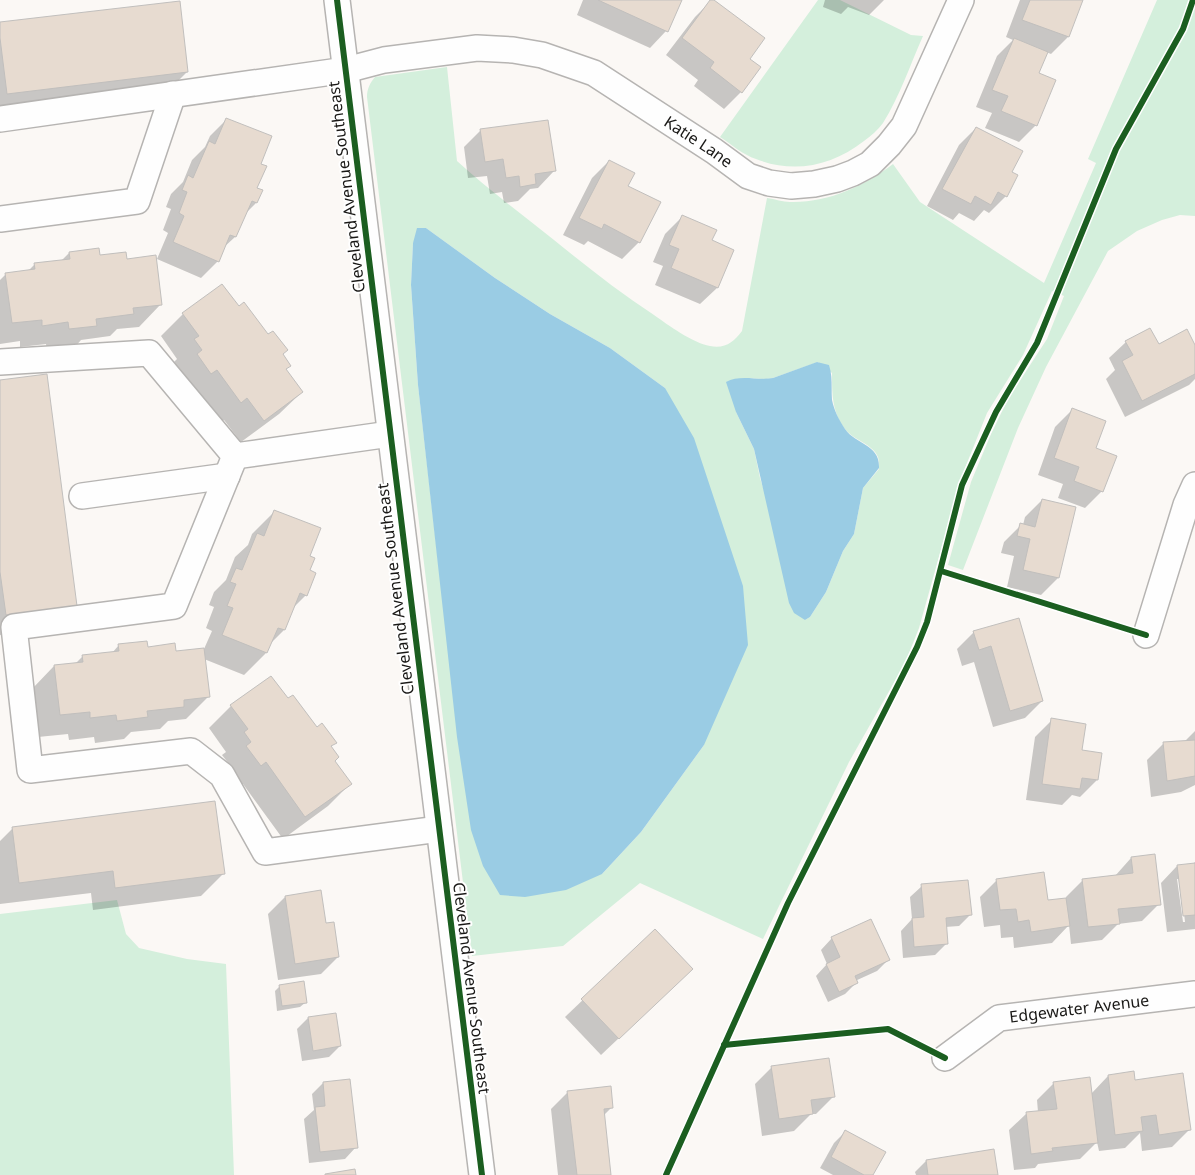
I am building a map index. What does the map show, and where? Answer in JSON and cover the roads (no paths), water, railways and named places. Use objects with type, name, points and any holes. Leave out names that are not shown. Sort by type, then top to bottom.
[{"type":"street","name":"Cleveland Avenue Southeast","points":[[337,0],[482,1175]]},
{"type":"street","name":"Katie Lane","points":[[0,119],[346,70],[384,60],[477,48],[513,50],[542,55],[594,73],[714,151],[748,176],[791,186],[814,184],[853,173],[870,164],[889,146],[904,126],[961,0]]},
{"type":"street","points":[[0,219],[137,202],[173,94]]},
{"type":"street","points":[[0,362],[148,353],[231,466]]},
{"type":"street","points":[[82,496],[390,434]]},
{"type":"street","points":[[231,466],[174,606],[14,627],[30,770],[191,751],[222,775],[265,852],[439,829]]},
{"type":"street","points":[[1146,636],[1186,505],[1195,485]]},
{"type":"street","name":"Edgewater Avenue","points":[[946,1058],[999,1018],[1195,994]]},
{"type":"water","points":[[417,228],[426,228],[495,278],[550,314],[610,348],[665,388],[694,438],[743,586],[748,645],[704,745],[641,832],[602,874],[566,890],[525,897],[500,895],[483,866],[471,830],[457,737],[418,385],[411,285],[413,243]]},
{"type":"water","points":[[817,362],[829,365],[832,400],[835,411],[845,429],[872,449],[876,454],[879,468],[863,488],[854,534],[843,551],[826,592],[810,617],[805,620],[794,613],[789,603],[754,449],[736,412],[726,382],[737,378],[773,378]]}]
